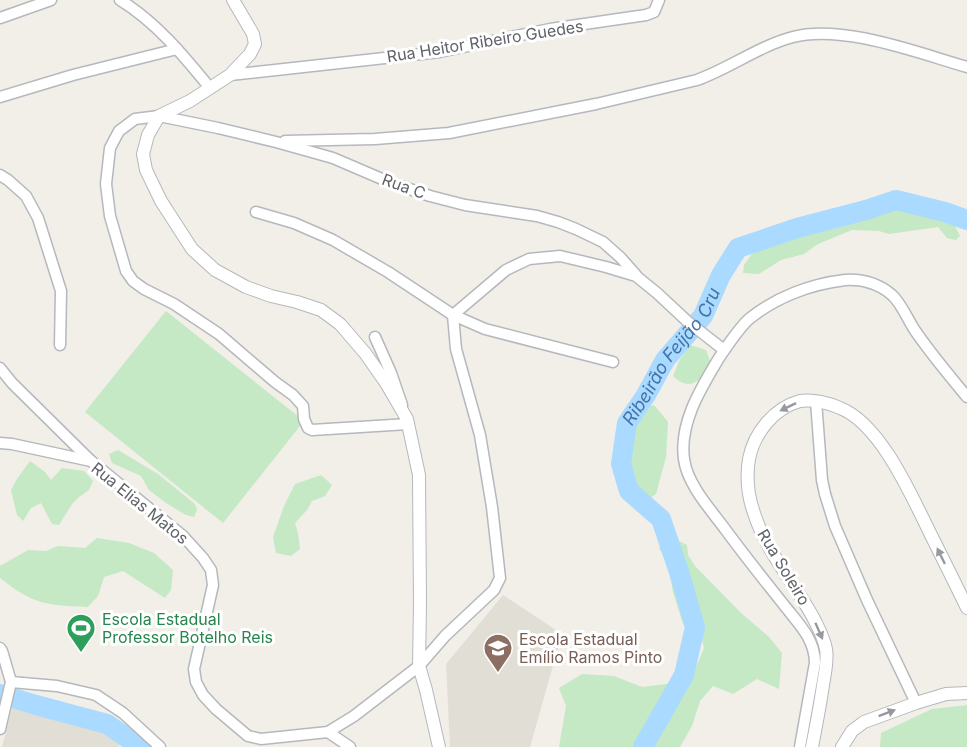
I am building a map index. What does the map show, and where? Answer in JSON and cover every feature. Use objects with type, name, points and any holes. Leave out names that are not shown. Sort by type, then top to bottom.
[{"type":"street","points":[[0,18],[51,0]]},
{"type":"street","points":[[120,0],[134,8],[177,49],[210,88]]},
{"type":"street","points":[[233,0],[254,34],[255,44],[250,54],[230,75],[190,101],[159,116],[135,119],[119,131],[110,148],[106,184],[110,216],[126,271],[133,281],[144,289],[174,304],[219,334],[301,402],[306,426],[312,430],[408,421]]},
{"type":"street","name":"Rua Heitor Ribeiro Guedes","points":[[230,75],[439,52],[550,29],[646,15],[654,12],[659,0]]},
{"type":"street","points":[[276,142],[375,139],[449,133],[573,109],[697,80],[767,47],[807,34],[841,35],[889,44],[967,67]]},
{"type":"street","points":[[0,97],[73,75],[177,49]]},
{"type":"street","points":[[159,116],[148,135],[143,154],[146,170],[161,201],[192,249],[215,270],[246,287],[321,310],[340,324],[365,353],[408,421]]},
{"type":"street","name":"Rua C","points":[[159,116],[218,128],[333,158],[389,182],[430,196],[465,205],[537,216],[576,229],[603,242],[636,276]]},
{"type":"street","points":[[0,175],[27,196],[38,218],[61,291],[60,345]]},
{"type":"street","points":[[256,212],[294,223],[333,240],[388,272],[453,315],[485,329],[613,362]]},
{"type":"street","points":[[453,315],[506,270],[529,259],[560,256],[636,276],[724,350]]},
{"type":"street","points":[[800,747],[815,652],[799,624],[694,489],[684,461],[684,440],[688,419],[702,385],[724,350],[748,320],[769,305],[823,283],[849,280],[867,282],[881,287],[894,297],[915,330],[967,397]]},
{"type":"street","name":"Rua Elias Matos","points":[[0,442],[91,461],[183,536],[202,558],[211,570],[213,585],[194,669],[196,682],[203,695],[216,709],[248,736],[261,739],[328,732],[354,716],[419,666],[445,636],[494,590],[500,578],[492,507],[480,435],[456,349],[453,315]]},
{"type":"street","points":[[375,337],[408,421],[419,475],[419,666],[439,747]]},
{"type":"street","points":[[0,368],[12,383],[91,461]]},
{"type":"street","name":"Rua Soleiro","points":[[812,747],[827,663],[826,649],[822,635],[809,610],[762,536],[749,498],[747,481],[749,459],[755,440],[768,421],[783,408],[801,401],[816,401],[841,408],[857,418],[874,436],[901,474],[967,608]]},
{"type":"street","points":[[816,401],[822,480],[835,526],[916,703]]},
{"type":"street","points":[[0,648],[10,686],[0,729]]},
{"type":"street","points":[[10,686],[57,686],[96,695],[123,712],[160,747]]},
{"type":"street","points":[[842,747],[852,732],[864,722],[946,694],[967,693]]},
{"type":"street","points":[[328,732],[350,747]]},
{"type":"shaded area","name":"Escola Estadual Emílio Ramos Pinto","points":[[503,595],[562,634],[530,747],[450,747],[446,664]]},
{"type":"shaded area","points":[[12,708],[101,732],[119,744],[119,747],[2,747]]},
{"type":"green space","points":[[895,207],[909,207],[954,224],[960,236],[956,240],[947,238],[938,227],[889,234],[879,231],[852,230],[818,244],[804,254],[781,260],[759,274],[743,273],[744,265],[757,247]]},
{"type":"green space","points":[[166,311],[304,421],[223,523],[85,412]]},
{"type":"green space","points":[[690,345],[706,350],[711,364],[699,379],[685,384],[673,376],[680,359]]},
{"type":"green space","points":[[654,405],[668,422],[666,457],[656,494],[638,507],[622,497],[617,483],[636,422],[643,409]]},
{"type":"green space","points":[[118,450],[158,474],[195,504],[197,510],[194,517],[166,503],[149,490],[141,476],[112,463],[109,454]]},
{"type":"green space","points":[[30,461],[45,472],[51,480],[62,468],[84,471],[93,481],[89,490],[72,504],[59,525],[52,524],[41,503],[31,508],[23,521],[17,515],[11,490]]},
{"type":"green space","points":[[321,475],[332,485],[325,496],[312,501],[295,523],[300,549],[291,556],[276,553],[273,537],[295,484]]},
{"type":"green space","points":[[97,538],[129,543],[154,553],[173,570],[171,590],[165,598],[123,571],[104,577],[98,596],[88,607],[54,605],[38,601],[0,578],[0,566],[28,550],[46,551],[58,546],[85,548]]},
{"type":"green space","points":[[673,538],[687,545],[688,555],[695,566],[740,612],[769,637],[782,653],[779,689],[757,679],[733,694],[713,686],[700,701],[692,726],[680,747],[559,747],[566,706],[559,688],[582,674],[614,676],[642,687],[690,681],[704,648],[702,640],[683,624],[673,592],[668,564],[659,548]]},
{"type":"green space","points":[[967,705],[967,747],[880,747],[881,733],[932,709]]},
{"type":"waterway","name":"Ribeirão Feijão Cru","points":[[643,747],[684,675],[695,627],[661,519],[629,491],[621,464],[627,423],[646,395],[665,360],[703,316],[721,275],[738,248],[797,228],[896,200],[967,220]]},
{"type":"waterway","name":"Ribeirão Feijão Cru","points":[[0,694],[107,724],[140,747]]},
{"type":"place","name":"Escola Estadual Professor Botelho Reis","points":[[81,654]]},
{"type":"place","name":"Escola Estadual Emílio Ramos Pinto","points":[[498,674]]}]
